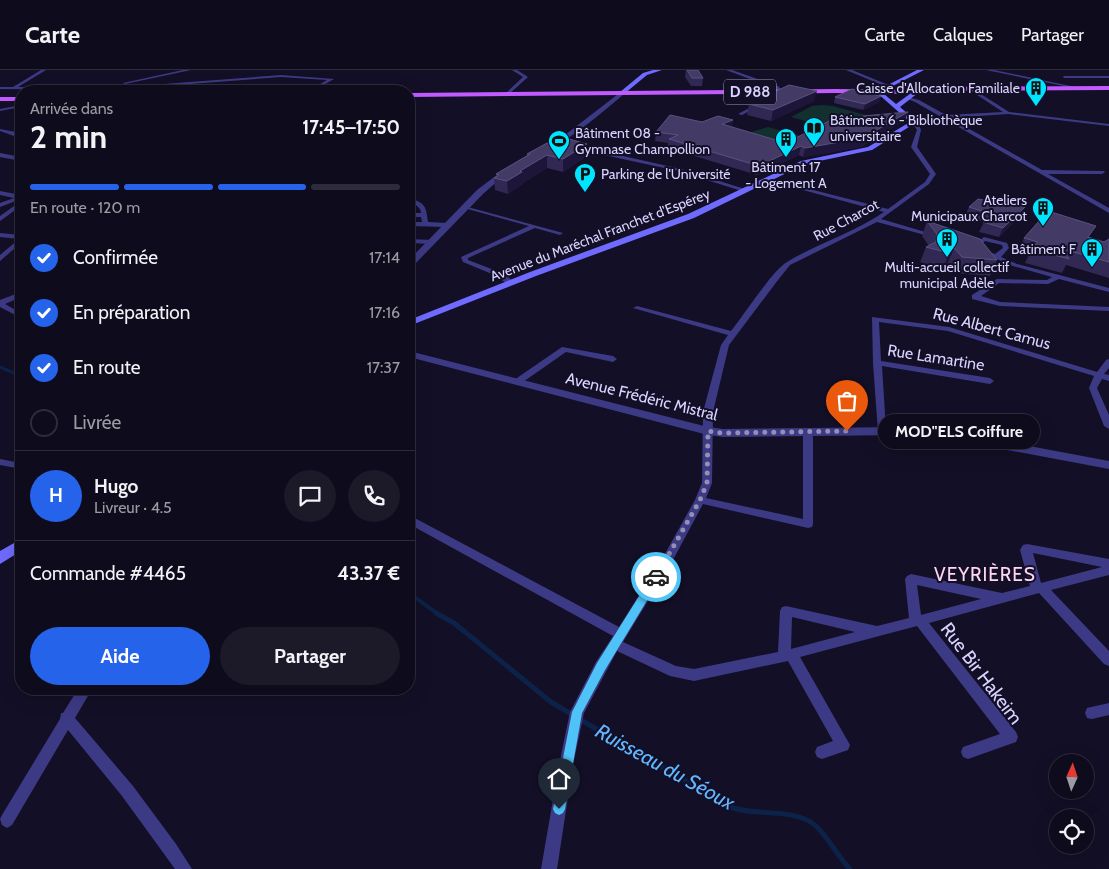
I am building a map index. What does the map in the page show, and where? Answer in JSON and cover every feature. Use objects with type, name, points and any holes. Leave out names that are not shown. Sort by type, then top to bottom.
[{"type":"main road","points":[[622,93],[645,74],[659,70]]},
{"type":"main road","points":[[884,96],[888,89],[921,70]]},
{"type":"main road","points":[[888,89],[1109,88]]},
{"type":"main road","name":"D 988","points":[[415,95],[781,92],[888,89]]},
{"type":"main road","points":[[897,106],[916,90]]},
{"type":"main road","points":[[884,96],[908,98]]},
{"type":"main road","points":[[884,96],[914,122],[911,125]]},
{"type":"main road","points":[[0,100],[15,99]]},
{"type":"main road","name":"Avenue du Maréchal Franchet d'Espérey","points":[[415,321],[511,282],[692,216],[803,162],[870,149],[911,125]]},
{"type":"main road","points":[[0,558],[15,548]]},
{"type":"street","points":[[18,85],[44,70]]},
{"type":"street","points":[[117,85],[189,70]]},
{"type":"street","points":[[508,94],[526,77],[514,70]]},
{"type":"street","points":[[728,70],[776,87],[783,94],[774,98]]},
{"type":"street","points":[[848,70],[874,80],[888,89]]},
{"type":"street","points":[[988,70],[1078,88]]},
{"type":"street","points":[[1090,70],[1108,77]]},
{"type":"street","points":[[168,85],[281,76],[332,79],[321,85]]},
{"type":"street","points":[[1064,77],[1108,77]]},
{"type":"street","points":[[1075,77],[1095,88]]},
{"type":"street","points":[[0,88],[14,87]]},
{"type":"street","points":[[974,90],[1008,113]]},
{"type":"street","points":[[541,150],[556,142],[622,93]]},
{"type":"street","points":[[908,98],[917,101],[1109,212]]},
{"type":"street","points":[[740,114],[766,102]]},
{"type":"street","points":[[0,110],[15,106]]},
{"type":"street","points":[[943,117],[1008,113],[1109,124]]},
{"type":"street","name":"Rue Charcot","points":[[549,869],[576,715],[618,639],[670,555],[700,500],[707,483],[708,412],[716,374],[725,345],[775,278],[788,264],[877,220],[926,183],[934,174],[914,147],[919,130],[916,126],[911,125]]},
{"type":"street","points":[[0,130],[14,134]]},
{"type":"street","points":[[556,142],[679,170],[745,190]]},
{"type":"street","points":[[0,155],[15,158]]},
{"type":"street","points":[[415,259],[502,172],[513,166]]},
{"type":"street","points":[[1041,172],[1102,172]]},
{"type":"street","points":[[768,179],[889,211]]},
{"type":"street","points":[[0,193],[15,196]]},
{"type":"street","points":[[0,205],[15,199]]},
{"type":"street","points":[[415,202],[424,212],[425,224]]},
{"type":"street","points":[[466,207],[560,233]]},
{"type":"street","points":[[0,219],[15,208]]},
{"type":"street","points":[[415,210],[424,212]]},
{"type":"street","points":[[415,214],[424,212]]},
{"type":"street","points":[[877,220],[946,239]]},
{"type":"street","points":[[415,224],[448,225]]},
{"type":"street","points":[[511,282],[500,273],[471,264],[465,261],[464,258],[535,226]]},
{"type":"street","points":[[0,235],[15,238]]},
{"type":"street","points":[[996,256],[1006,248],[1005,244],[984,240],[971,247],[996,256],[1057,277],[1109,290]]},
{"type":"street","points":[[415,241],[432,242]]},
{"type":"street","points":[[0,259],[15,245]]},
{"type":"street","points":[[1057,277],[1048,282],[997,281],[975,297],[1000,304],[1109,310]]},
{"type":"street","points":[[0,304],[15,297]]},
{"type":"street","points":[[0,304],[15,313]]},
{"type":"street","points":[[637,308],[732,334]]},
{"type":"street","name":"Rue Albert Camus","points":[[877,363],[876,319],[949,329],[1109,378]]},
{"type":"street","points":[[517,382],[565,348],[613,359]]},
{"type":"street","name":"Avenue Frédéric Mistral","points":[[415,356],[708,431],[722,433],[881,430],[970,439],[1109,465]]},
{"type":"street","points":[[1109,362],[1093,388],[1109,426]]},
{"type":"street","points":[[877,363],[881,430]]},
{"type":"street","name":"Rue Lamartine","points":[[877,363],[990,381]]},
{"type":"street","points":[[700,500],[808,524],[808,431]]},
{"type":"street","points":[[0,462],[15,465]]},
{"type":"street","points":[[415,521],[675,672],[694,675],[787,655],[1109,570]]},
{"type":"street","points":[[1109,564],[1028,548],[1026,550],[1039,589],[1109,660]]},
{"type":"street","points":[[917,620],[911,579],[1003,598]]},
{"type":"street","points":[[822,752],[843,745],[787,655],[786,612],[877,631]]},
{"type":"street","name":"Rue Bir Hakeim","points":[[917,620],[1011,737],[968,752]]},
{"type":"street","points":[[7,820],[81,695]]},
{"type":"street","points":[[1092,713],[1109,708]]},
{"type":"street","points":[[66,718],[99,755],[157,830],[184,869]]},
{"type":"green space","points":[[823,105],[865,115],[866,118],[846,129],[833,129],[791,117],[812,106]]},
{"type":"green space","points":[[768,127],[801,136],[789,145],[748,133]]},
{"type":"building","points":[[687,70],[698,70],[703,78],[692,78]]},
{"type":"building","points":[[789,85],[817,91],[773,110],[749,104]]},
{"type":"building","points":[[852,89],[881,96],[865,104],[835,97]]},
{"type":"building","points":[[908,112],[863,138],[805,148],[801,146],[759,166],[669,139],[678,135],[656,132],[670,115],[702,122],[718,116],[733,120],[722,124],[786,143],[831,120],[847,125],[863,116]]},
{"type":"building","points":[[562,137],[587,144],[563,159],[547,155],[507,181],[494,178],[499,175],[496,174],[530,154],[527,154]]},
{"type":"building","points":[[978,199],[1025,207],[1003,228],[983,222],[992,214],[969,207]]},
{"type":"building","points":[[1048,211],[1096,226],[1088,237],[1104,242],[1109,239],[1109,262],[1063,249],[1069,259],[1032,249],[1038,242],[1024,238]]},
{"type":"building","points":[[927,221],[980,239],[997,260],[962,257],[954,248],[949,253],[926,247],[936,242],[937,234]]},
{"type":"waterway","name":"Ruisseau du Séoux","points":[[0,367],[15,373]]},
{"type":"waterway","name":"Ruisseau du Séoux","points":[[415,597],[438,614]]},
{"type":"waterway","name":"Ruisseau du Séoux","points":[[436,613],[454,623],[551,702],[573,715]]},
{"type":"waterway","name":"Ruisseau du Séoux","points":[[579,719],[733,808],[788,815],[808,820],[821,831],[850,869]]},
{"type":"way so far","points":[[656,577],[700,500],[707,483],[708,431],[722,433],[847,431]]},
{"type":"place","name":"Caisse d'Allocation Familiale","points":[[1036,107]]},
{"type":"place","name":"Bâtiment 6 - Bibliothèque universitaire","points":[[814,147]]},
{"type":"place","name":"Bâtiment 17 - Logement A","points":[[786,158]]},
{"type":"place","name":"Bâtiment 08 - Gymnase Champollion","points":[[559,160]]},
{"type":"place","name":"Parking de l'Université","points":[[585,193]]},
{"type":"place","name":"Ateliers Municipaux Charcot","points":[[1043,227]]},
{"type":"place","name":"Multi-accueil collectif municipal Adèle","points":[[947,258]]},
{"type":"place","name":"Bâtiment F","points":[[1092,268]]},
{"type":"place","name":"MOD\"ELS Coiffure","points":[[847,431]]},
{"type":"district","name":"VEYRIÈRES","points":[[985,574]]},
{"type":"route","points":[[559,809],[577,712],[601,666],[656,577]]}]
